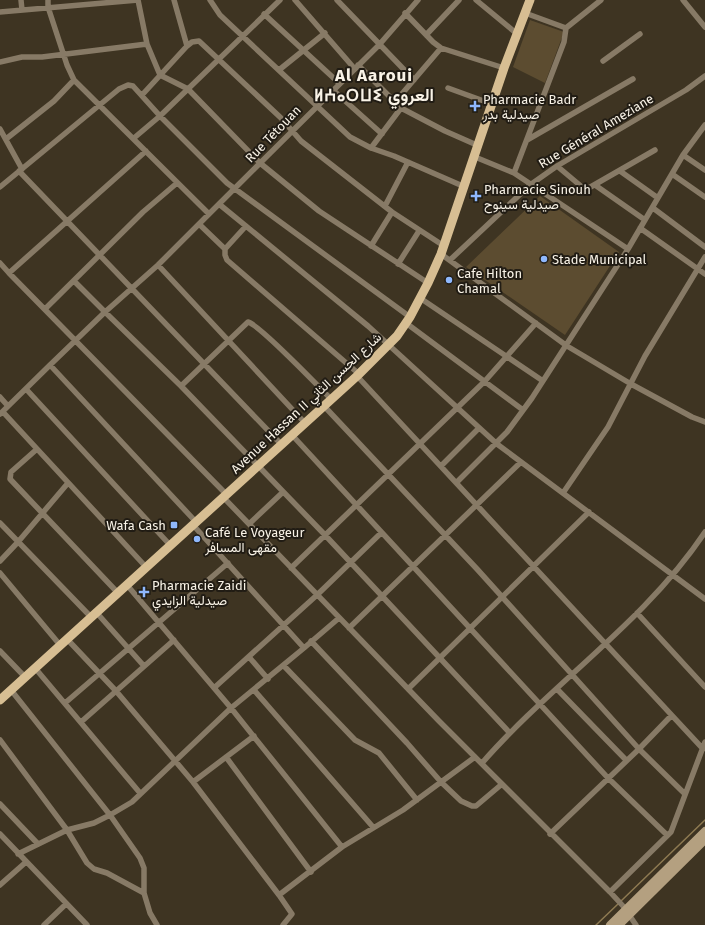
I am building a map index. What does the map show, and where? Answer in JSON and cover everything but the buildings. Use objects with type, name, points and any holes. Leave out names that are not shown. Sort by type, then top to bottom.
[{"type":"main road","name":"Avenue Hassan II شارع الحسن الثاني","points":[[0,700],[358,375],[388,346],[408,320],[428,283],[442,250],[479,146],[516,33],[530,0]]},
{"type":"street","points":[[21,0],[22,10]]},
{"type":"street","points":[[48,0],[48,7],[63,54],[74,80],[134,138],[208,214]]},
{"type":"street","points":[[0,12],[138,0],[147,44],[160,75],[188,89],[260,164],[319,211],[428,283]]},
{"type":"street","points":[[174,0],[187,46]]},
{"type":"street","points":[[210,0],[220,15],[350,137],[371,148],[408,162],[464,187]]},
{"type":"street","points":[[134,138],[160,116],[280,0]]},
{"type":"street","points":[[295,0],[356,67],[401,108],[445,131],[479,146]]},
{"type":"street","points":[[337,0],[414,80]]},
{"type":"street","points":[[418,0],[406,13],[426,35],[441,48],[504,68]]},
{"type":"street","points":[[426,35],[459,0]]},
{"type":"street","points":[[476,0],[516,33]]},
{"type":"street","points":[[514,173],[564,42],[566,28],[601,0]]},
{"type":"street","points":[[683,0],[705,27]]},
{"type":"street","name":"Rue Tétouan","points":[[1,413],[105,312],[158,265],[208,214],[236,189],[316,106],[379,45],[406,13]]},
{"type":"street","points":[[525,13],[566,28]]},
{"type":"street","points":[[264,14],[339,83]]},
{"type":"street","points":[[279,70],[325,33]]},
{"type":"street","points":[[603,61],[640,34]]},
{"type":"street","points":[[142,96],[187,46],[192,42],[199,41],[301,141],[392,212],[419,231],[442,250],[450,260],[567,346],[631,384],[692,417],[705,422]]},
{"type":"street","points":[[0,62],[22,57],[63,54],[147,44]]},
{"type":"street","points":[[395,102],[441,48]]},
{"type":"street","name":"Rue Général Ameziane","points":[[450,260],[530,185],[557,166],[686,90],[705,76]]},
{"type":"street","points":[[527,140],[633,79]]},
{"type":"street","points":[[6,139],[54,101],[74,80]]},
{"type":"street","points":[[0,188],[123,86],[133,86],[160,116],[218,174],[236,189],[523,410]]},
{"type":"street","points":[[448,88],[492,104]]},
{"type":"street","points":[[333,90],[382,134]]},
{"type":"street","points":[[371,148],[401,108]]},
{"type":"street","points":[[457,482],[497,444],[523,410],[567,346],[628,250],[683,155],[705,126]]},
{"type":"street","points":[[0,129],[21,170],[68,222],[282,444]]},
{"type":"street","points":[[9,273],[68,222],[146,150]]},
{"type":"street","points":[[557,166],[584,189],[595,185],[655,150]]},
{"type":"street","points":[[683,155],[705,170]]},
{"type":"street","points":[[475,156],[514,173],[628,250]]},
{"type":"street","points":[[385,206],[408,162]]},
{"type":"street","points":[[620,171],[658,198]]},
{"type":"street","points":[[672,174],[705,197]]},
{"type":"street","points":[[44,309],[74,282],[143,212],[177,183]]},
{"type":"street","points":[[595,185],[645,220]]},
{"type":"street","points":[[219,204],[307,275],[497,444],[705,599]]},
{"type":"street","points":[[653,208],[705,247]]},
{"type":"street","points":[[371,246],[392,212]]},
{"type":"street","points":[[199,224],[225,249]]},
{"type":"street","points":[[246,226],[225,249],[227,260],[358,375],[420,444],[457,482],[703,749]]},
{"type":"street","points":[[640,228],[705,274]]},
{"type":"street","points":[[398,264],[419,231]]},
{"type":"street","points":[[563,493],[608,427],[646,356],[662,332],[705,257]]},
{"type":"street","points":[[0,263],[44,309],[77,340],[225,496],[249,524],[317,596],[550,834],[618,900],[636,925]]},
{"type":"street","points":[[158,265],[305,423]]},
{"type":"street","points":[[74,282],[181,386],[325,535],[509,732]]},
{"type":"street","points":[[420,298],[543,381]]},
{"type":"street","points":[[181,386],[244,324],[252,323],[327,402],[388,475],[503,597],[639,749],[685,794]]},
{"type":"street","points":[[291,568],[485,381],[536,323]]},
{"type":"street","points":[[50,365],[195,523],[228,563],[304,648]]},
{"type":"street","points":[[26,389],[170,545]]},
{"type":"street","points":[[0,397],[8,406]]},
{"type":"street","points":[[1,413],[37,449],[146,568]]},
{"type":"street","points":[[441,466],[479,428]]},
{"type":"street","points":[[292,435],[381,533],[414,566],[471,628],[539,705],[608,778],[667,836]]},
{"type":"street","points":[[37,449],[9,476],[12,483],[118,593]]},
{"type":"street","points":[[349,628],[521,462]]},
{"type":"street","points":[[0,561],[43,514],[68,483]]},
{"type":"street","points":[[249,524],[283,492]]},
{"type":"street","points":[[408,688],[589,512]]},
{"type":"street","points":[[0,523],[128,648],[144,666]]},
{"type":"street","points":[[482,763],[509,732],[637,613],[673,575],[705,532]]},
{"type":"street","points":[[214,688],[317,596],[381,533]]},
{"type":"street","points":[[65,703],[228,563]]},
{"type":"street","points":[[0,573],[60,645]]},
{"type":"street","points":[[127,585],[254,736],[342,847]]},
{"type":"street","points":[[637,613],[705,687]]},
{"type":"street","points":[[18,854],[67,830],[94,823],[125,807],[231,708],[284,666],[339,618]]},
{"type":"street","points":[[68,639],[116,691],[193,782],[279,894],[292,914],[283,925]]},
{"type":"street","points":[[80,722],[174,640]]},
{"type":"street","points":[[311,641],[384,718],[440,782],[458,799],[472,806],[479,805],[502,784]]},
{"type":"street","points":[[0,651],[25,677]]},
{"type":"street","points":[[249,657],[268,679]]},
{"type":"street","points":[[284,666],[355,740],[379,753],[417,800]]},
{"type":"street","points":[[35,668],[140,793]]},
{"type":"street","points":[[557,689],[626,760]]},
{"type":"street","points":[[11,690],[110,815],[142,863],[144,868],[144,893],[150,913],[157,925]]},
{"type":"street","points":[[254,690],[373,827]]},
{"type":"street","points":[[550,834],[639,749],[671,716]]},
{"type":"street","points":[[193,782],[254,736]]},
{"type":"street","points":[[0,740],[67,830],[87,863],[91,867],[108,873],[144,893]]},
{"type":"street","points":[[610,892],[671,832],[705,742]]},
{"type":"street","points":[[226,757],[311,872]]},
{"type":"street","points":[[279,894],[311,872],[342,847],[403,810],[475,757]]},
{"type":"street","points":[[0,804],[38,844]]},
{"type":"street","points":[[619,925],[626,910],[705,831]]},
{"type":"street","points":[[0,834],[87,925]]},
{"type":"street","points":[[610,925],[705,840]]},
{"type":"street","points":[[0,885],[26,862]]},
{"type":"street","points":[[44,925],[66,904]]},
{"type":"shaded area","points":[[530,20],[564,32],[545,83],[513,67]]},
{"type":"shaded area","name":"Stade Municipal","points":[[540,196],[619,252],[565,335],[466,267]]},
{"type":"waterway","points":[[621,901],[705,820]]},
{"type":"waterway","points":[[596,925],[618,904]]},
{"type":"place","name":"Pharmacie Badr صيدلية بدر","points":[[475,106]]},
{"type":"place","name":"Pharmacie Sinouh صيدلية سينوح","points":[[476,196]]},
{"type":"place","name":"Stade Municipal","points":[[544,259]]},
{"type":"place","name":"Cafe Hilton Chamal","points":[[449,280]]},
{"type":"place","name":"Wafa Cash","points":[[174,525]]},
{"type":"place","name":"Café Le Voyageur مقهى المسافر","points":[[197,539]]},
{"type":"place","name":"Pharmacie Zaidi صيدلية الزايدي","points":[[144,592]]},
{"type":"district","name":"Al Aaroui ⵍⵄⴰⵔⵡⵉ العروي","points":[[374,85]]}]
